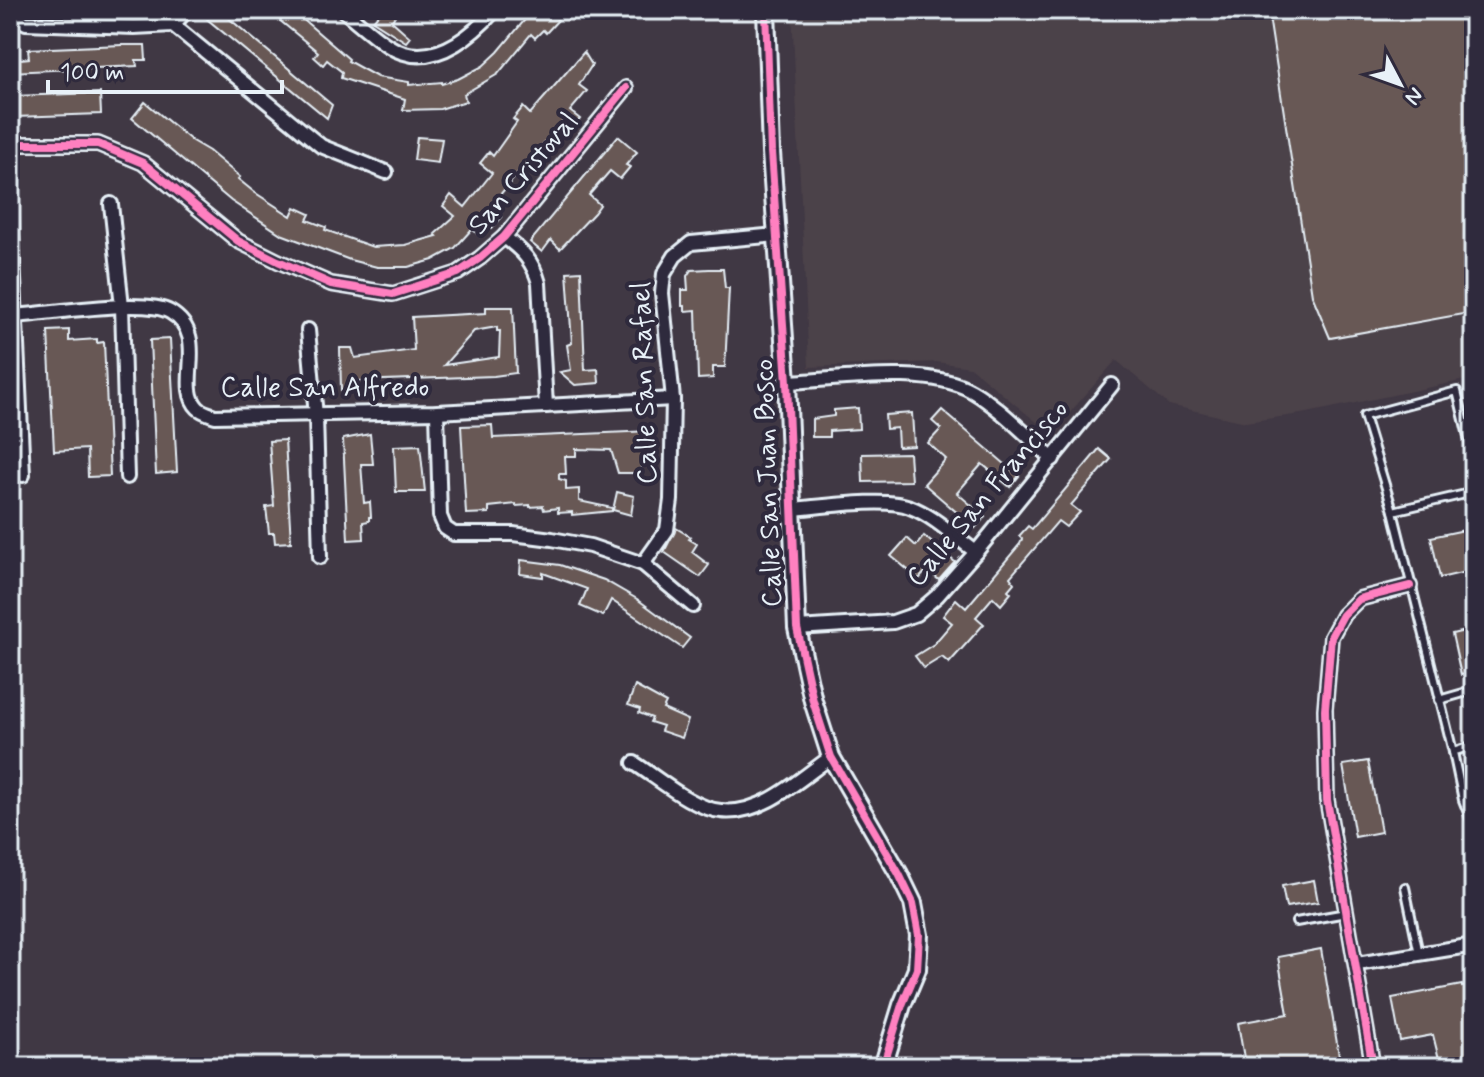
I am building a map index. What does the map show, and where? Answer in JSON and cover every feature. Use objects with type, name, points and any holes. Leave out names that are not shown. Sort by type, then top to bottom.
[{"type":"street","points":[[173,25],[187,10]]},
{"type":"street","points":[[343,10],[388,47],[409,55],[436,53],[462,42],[495,10]]},
{"type":"street","name":"Calle San Juan Bosco","points":[[766,10],[797,628],[813,701],[831,757],[899,874],[913,903],[919,935],[917,969],[883,1067]]},
{"type":"street","points":[[19,15],[26,23],[134,27],[173,25],[321,146],[386,172]]},
{"type":"street","name":"San Cristoval","points":[[10,144],[98,144],[121,153],[143,163],[238,241],[331,284],[393,294],[458,273],[504,237],[626,88]]},
{"type":"street","points":[[10,191],[13,316],[23,475]]},
{"type":"street","points":[[111,204],[122,306],[127,477]]},
{"type":"street","name":"Calle San Rafael","points":[[643,564],[667,530],[671,500],[673,399],[662,293],[664,274],[675,256],[691,243],[777,235]]},
{"type":"street","points":[[504,237],[522,250],[535,267],[539,283],[546,406]]},
{"type":"street","name":"Calle San Alfredo","points":[[13,316],[122,306],[166,309],[181,319],[190,334],[192,397],[199,409],[215,416],[437,412],[673,399]]},
{"type":"street","points":[[308,330],[316,416],[320,557]]},
{"type":"street","points":[[787,382],[912,376],[950,380],[974,392],[1053,459]]},
{"type":"street","name":"Calle San Francisco","points":[[797,628],[893,622],[916,614],[937,596],[976,552],[1112,385]]},
{"type":"street","points":[[437,412],[440,516],[445,528],[454,534],[513,534],[590,546],[643,564],[693,606]]},
{"type":"street","points":[[793,509],[886,503],[907,505],[976,552]]},
{"type":"street","points":[[1373,1067],[1327,800],[1325,709],[1331,637],[1343,615],[1359,599],[1410,586]]},
{"type":"street","points":[[634,763],[691,800],[721,812],[749,808],[776,796],[831,757]]},
{"type":"street","points":[[1357,964],[1474,945]]},
{"type":"lane","points":[[1474,461],[1457,391],[1364,416],[1393,511],[1453,752],[1457,780],[1474,828]]},
{"type":"lane","points":[[1393,511],[1474,492]]},
{"type":"lane","points":[[1439,700],[1474,690]]},
{"type":"lane","points":[[1453,752],[1474,745]]},
{"type":"lane","points":[[1472,877],[1474,888]]},
{"type":"lane","points":[[1405,887],[1419,954]]},
{"type":"lane","points":[[1296,922],[1346,913]]},
{"type":"shaded area","points":[[792,10],[1474,10],[1474,378],[1307,413],[1246,422],[1169,405],[1116,360],[1051,434],[970,367],[937,362],[809,367]]},
{"type":"building","points":[[214,10],[219,10],[332,105],[327,118],[207,19]]},
{"type":"building","points":[[267,10],[292,10],[348,61],[377,77],[409,82],[409,85],[442,84],[483,66],[533,10],[546,10],[558,20],[546,33],[543,30],[535,38],[531,34],[498,74],[464,94],[466,101],[440,109],[403,110],[405,99],[341,78],[342,72],[327,60],[323,65],[314,57],[318,52]]},
{"type":"building","points":[[382,10],[398,10],[392,21],[410,37],[406,42],[373,21]]},
{"type":"building","points":[[1268,10],[1461,10],[1471,35],[1474,57],[1474,312],[1330,338],[1312,295]]},
{"type":"building","points":[[145,45],[146,60],[136,60],[137,66],[10,72],[10,60],[29,58],[28,49]]},
{"type":"building","points":[[584,52],[592,65],[579,85],[587,91],[570,111],[580,119],[570,130],[562,122],[498,197],[501,198],[495,205],[502,211],[499,215],[502,217],[480,236],[472,229],[455,248],[433,260],[408,267],[377,267],[350,260],[281,234],[231,201],[132,118],[145,102],[209,151],[254,192],[291,216],[295,207],[310,214],[307,220],[326,227],[325,230],[373,247],[405,245],[437,236],[435,234],[455,216],[443,206],[451,195],[465,207],[492,173],[480,163],[489,152],[493,156],[517,122],[513,119],[523,107],[530,114]]},
{"type":"building","points":[[100,93],[101,114],[14,117],[13,96]]},
{"type":"building","points":[[618,136],[637,152],[626,165],[630,167],[620,179],[610,171],[589,195],[600,205],[594,213],[560,249],[551,240],[542,252],[530,242]]},
{"type":"building","points":[[417,137],[442,139],[438,163],[414,160]]},
{"type":"building","points":[[723,269],[725,288],[729,288],[725,367],[713,367],[713,378],[698,379],[696,310],[685,311],[682,290],[688,290],[687,276],[691,270]]},
{"type":"building","points":[[581,271],[585,370],[598,369],[599,383],[575,385],[560,372],[571,370],[567,345],[572,343],[567,272]]},
{"type":"building","points":[[486,307],[513,307],[516,373],[357,381],[357,390],[341,390],[340,348],[352,348],[355,358],[414,350],[412,317],[486,313]],"holes":[[[497,327],[500,331],[499,357],[444,365],[474,331]]]},
{"type":"building","points":[[69,330],[69,341],[97,339],[97,343],[104,342],[110,476],[88,477],[87,449],[54,451],[48,331]]},
{"type":"building","points":[[170,339],[177,472],[156,474],[150,340]]},
{"type":"building","points":[[858,408],[859,429],[829,431],[829,437],[812,437],[812,419],[834,416],[834,410]]},
{"type":"building","points":[[942,410],[1019,476],[1010,487],[982,464],[957,493],[985,517],[975,528],[924,484],[946,459],[928,443],[941,429],[932,421]]},
{"type":"building","points":[[912,413],[914,446],[898,447],[897,428],[886,429],[885,415]]},
{"type":"building","points":[[492,425],[493,438],[651,431],[652,456],[641,456],[641,473],[618,473],[611,450],[576,449],[576,456],[565,456],[566,474],[559,474],[559,479],[566,481],[566,490],[579,489],[579,501],[612,508],[612,511],[572,515],[572,512],[558,513],[558,508],[544,510],[543,506],[516,504],[489,507],[489,513],[466,514],[461,426]]},
{"type":"building","points":[[370,434],[373,464],[361,464],[364,503],[370,502],[371,517],[363,522],[364,539],[348,540],[343,439]]},
{"type":"building","points":[[285,440],[291,542],[275,543],[274,533],[269,533],[266,507],[274,506],[269,441]]},
{"type":"building","points":[[420,445],[425,492],[396,492],[394,446]]},
{"type":"building","points":[[1099,449],[1111,459],[1071,505],[1080,512],[1066,527],[1058,521],[1010,577],[1014,583],[1008,590],[1011,593],[1001,605],[993,597],[976,617],[984,624],[949,663],[942,657],[924,668],[915,656],[934,644],[952,623],[943,616],[956,599],[966,608],[1020,544],[1022,539],[1019,536],[1028,526],[1032,529]]},
{"type":"building","points":[[909,453],[911,481],[863,482],[862,454]]},
{"type":"building","points":[[617,492],[634,496],[631,515],[613,510]]},
{"type":"building","points":[[676,528],[691,537],[689,539],[697,544],[692,552],[709,565],[700,577],[664,552]]},
{"type":"building","points":[[1474,528],[1474,570],[1440,578],[1431,537]]},
{"type":"building","points":[[924,536],[955,562],[939,580],[927,570],[919,579],[891,556],[907,538],[916,546]]},
{"type":"building","points":[[521,560],[560,565],[604,580],[637,599],[690,638],[682,648],[611,600],[603,616],[580,606],[587,589],[543,573],[543,577],[520,574]]},
{"type":"building","points":[[1469,630],[1474,644],[1474,672],[1461,675],[1452,634]]},
{"type":"building","points":[[635,686],[666,703],[663,709],[688,720],[682,738],[661,731],[663,726],[650,722],[652,718],[628,705]]},
{"type":"building","points":[[1368,761],[1381,832],[1355,837],[1343,765]]},
{"type":"building","points":[[1314,880],[1318,902],[1286,907],[1282,886]]},
{"type":"building","points":[[1321,949],[1341,1067],[1268,1067],[1268,1060],[1245,1064],[1238,1023],[1288,1014],[1278,957]]},
{"type":"building","points":[[1474,985],[1474,1067],[1441,1067],[1433,1035],[1400,1041],[1392,998]]},
{"type":"cycle path","points":[[766,10],[797,628],[813,701],[831,757],[899,874],[913,903],[919,935],[917,969],[883,1067]]},
{"type":"cycle path","points":[[10,144],[98,144],[143,163],[238,241],[331,284],[393,294],[458,273],[504,237],[626,88]]},
{"type":"cycle path","points":[[1373,1067],[1327,800],[1325,709],[1331,637],[1343,615],[1359,599],[1410,586]]}]
